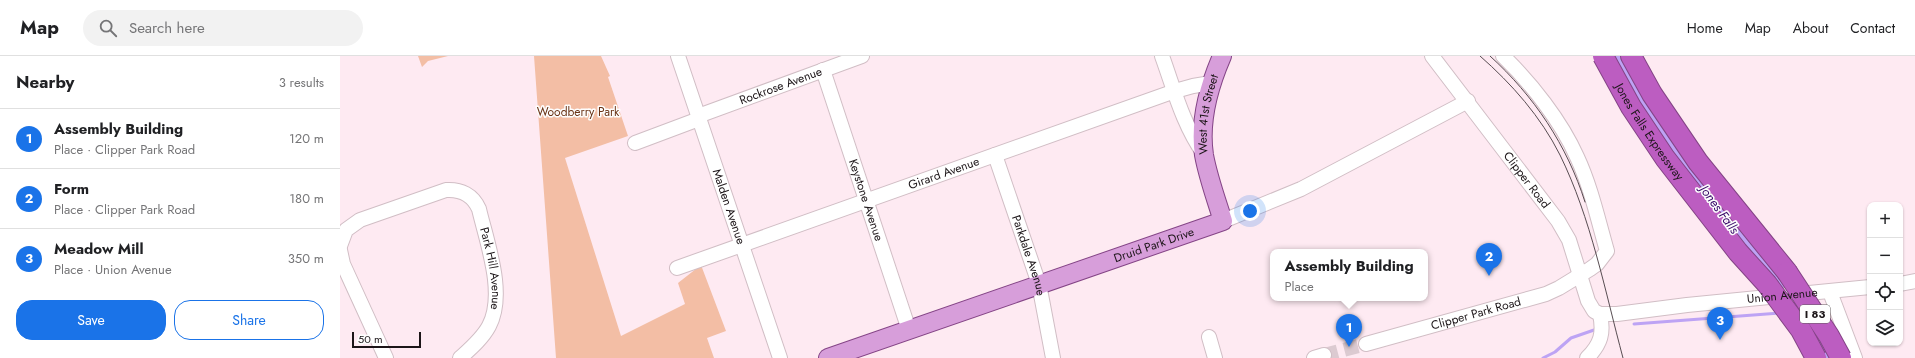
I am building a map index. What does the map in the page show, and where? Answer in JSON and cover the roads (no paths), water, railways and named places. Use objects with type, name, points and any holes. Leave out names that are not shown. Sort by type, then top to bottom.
[{"type":"highway","name":"Jones Falls Expressway","points":[[1603,56],[1631,107],[1665,158],[1738,252],[1767,284],[1801,330],[1816,358]]},
{"type":"highway","name":"Jones Falls Expressway","points":[[1631,56],[1652,94],[1698,162],[1787,272],[1829,336],[1840,358]]},
{"type":"main road","name":"West 41st Street","points":[[1222,56],[1211,84],[1204,118],[1204,154],[1223,220]]},
{"type":"main road","name":"Druid Park Drive","points":[[828,358],[1223,220]]},
{"type":"street","name":"Malden Avenue","points":[[678,56],[780,358]]},
{"type":"street","name":"Rockrose Avenue","points":[[635,143],[699,117],[862,56]]},
{"type":"street","points":[[1162,56],[1188,127],[1194,140],[1204,154]]},
{"type":"street","name":"Clipper Road","points":[[1432,56],[1468,101],[1558,221],[1569,240],[1591,307],[1601,324]]},
{"type":"street","points":[[1503,56],[1514,67],[1556,120],[1569,141],[1584,174],[1607,251],[1597,264],[1581,273]]},
{"type":"street","name":"Keystone Avenue","points":[[823,70],[909,330]]},
{"type":"street","name":"Girard Avenue","points":[[677,268],[1175,92],[1194,86],[1211,84]]},
{"type":"street","name":"Druid Park Drive","points":[[1223,220],[1301,189],[1468,101]]},
{"type":"street","name":"Parkdale Avenue","points":[[995,155],[1039,284],[1053,358]]},
{"type":"street","name":"Park Hill Avenue","points":[[340,246],[346,230],[360,220],[446,190],[455,189],[476,202],[495,282],[495,308],[488,327],[475,344],[460,358]]},
{"type":"street","points":[[340,250],[343,264],[386,358]]},
{"type":"street","name":"Clipper Park Road","points":[[1366,344],[1534,298],[1559,288],[1581,273]]},
{"type":"street","points":[[1903,284],[1915,282]]},
{"type":"street","name":"Union Avenue","points":[[1601,324],[1617,314],[1867,287]]},
{"type":"street","points":[[1830,292],[1855,358]]},
{"type":"street","points":[[1592,356],[1601,341],[1601,324]]},
{"type":"street","points":[[1209,336],[1215,358]]},
{"type":"water","name":"Jones Falls","points":[[1602,56],[1635,56],[1836,358],[1814,358]]},
{"type":"waterway","points":[[1634,324],[1780,313]]},
{"type":"waterway","points":[[1543,358],[1555,352],[1571,338],[1594,330]]},
{"type":"tunnel","points":[[1324,355],[1366,344]]},
{"type":"tram line","points":[[1480,56],[1503,78],[1535,114],[1560,155],[1571,179],[1589,229],[1623,358]]},
{"type":"tram line","points":[[1490,56],[1506,71],[1535,105],[1559,141],[1578,181],[1585,202]]},
{"type":"place","name":"Form","points":[[1489,276]]},
{"type":"place","name":"Meadow Mill","points":[[1720,340]]},
{"type":"place","name":"Assembly Building","points":[[1349,347]]},
{"type":"park label","name":"Woodberry Park","points":[[578,112]]}]
